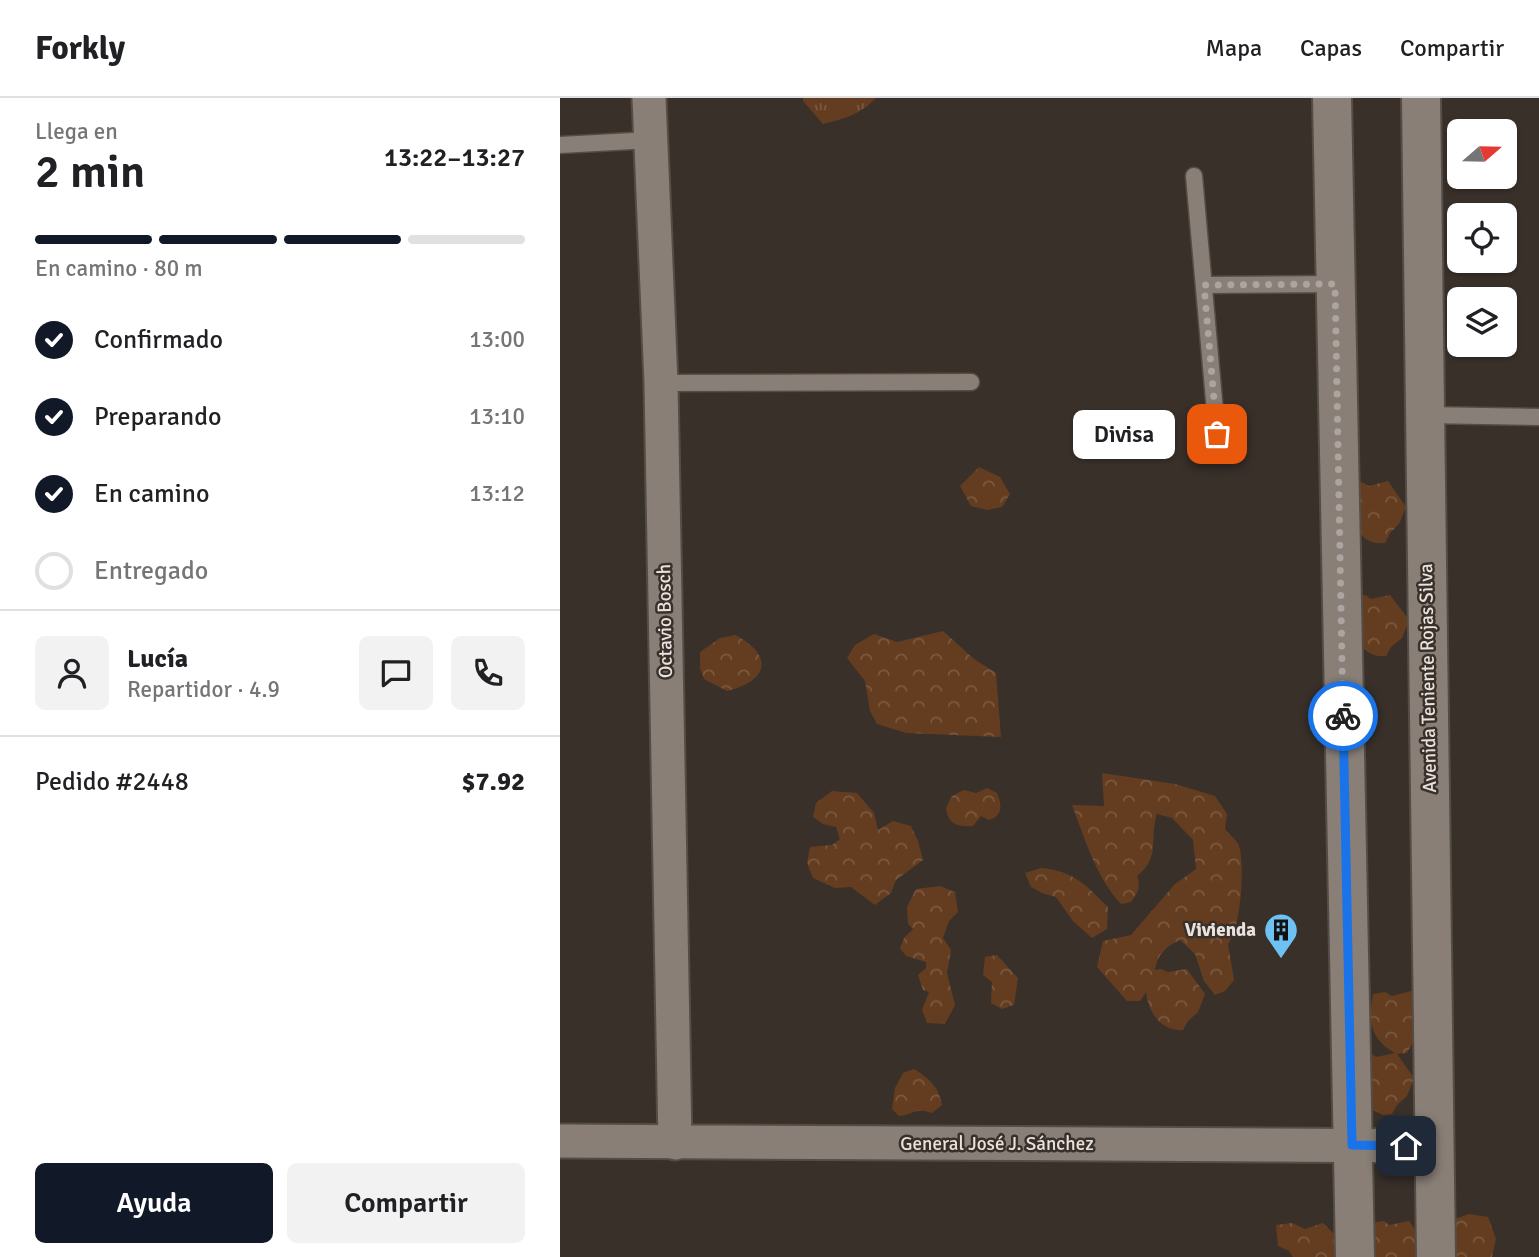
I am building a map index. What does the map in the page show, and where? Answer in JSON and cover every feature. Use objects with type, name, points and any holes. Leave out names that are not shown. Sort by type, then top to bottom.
[{"type":"street","name":"Octavio Bosch","points":[[649,98],[661,383],[675,1143]]},
{"type":"street","points":[[1332,98],[1355,1257]]},
{"type":"street","name":"Avenida Teniente Rojas Silva","points":[[1421,98],[1436,1257]]},
{"type":"street","name":"General José J. Sánchez","points":[[560,1141],[1434,1146]]},
{"type":"lane","points":[[560,145],[651,140]]},
{"type":"lane","points":[[1194,176],[1217,434]]},
{"type":"lane","points":[[1204,285],[1335,284]]},
{"type":"lane","points":[[661,383],[971,382]]},
{"type":"lane","points":[[1425,415],[1539,417]]},
{"type":"green space","points":[[803,98],[876,98],[852,115],[823,124]]},
{"type":"green space","points":[[979,467],[1000,477],[1010,494],[1002,507],[987,510],[971,506],[960,486]]},
{"type":"green space","points":[[1388,481],[1406,507],[1399,524],[1385,543],[1374,542],[1359,532],[1353,514],[1350,483],[1362,482],[1369,486]]},
{"type":"green space","points":[[1365,595],[1371,599],[1390,595],[1409,620],[1402,638],[1391,647],[1386,656],[1367,651],[1358,637],[1353,597]]},
{"type":"green space","points":[[943,631],[974,659],[996,673],[1001,737],[906,733],[877,724],[870,711],[865,681],[847,658],[855,645],[874,634],[897,642]]},
{"type":"green space","points":[[735,635],[756,651],[761,659],[761,667],[751,681],[727,691],[704,679],[700,668],[700,652],[720,638]]},
{"type":"green space","points":[[1102,773],[1175,784],[1215,796],[1227,814],[1225,829],[1239,846],[1242,868],[1241,897],[1236,925],[1228,944],[1234,980],[1225,991],[1215,995],[1204,981],[1195,954],[1180,940],[1163,952],[1156,965],[1155,970],[1168,972],[1187,969],[1205,994],[1198,1012],[1183,1030],[1168,1028],[1157,1019],[1146,992],[1140,1001],[1127,1001],[1097,967],[1103,941],[1131,935],[1175,884],[1196,869],[1193,840],[1172,818],[1157,814],[1152,855],[1137,876],[1137,893],[1131,902],[1121,904],[1098,870],[1072,805],[1104,806]]},
{"type":"green space","points":[[987,788],[999,797],[1000,810],[997,816],[989,820],[981,816],[973,826],[962,826],[951,821],[946,808],[952,796],[964,790],[976,793]]},
{"type":"green space","points":[[832,791],[857,793],[874,813],[878,830],[893,821],[911,826],[918,841],[923,860],[896,880],[891,893],[875,905],[851,887],[835,888],[813,878],[807,863],[810,847],[832,845],[840,839],[836,827],[823,824],[813,817],[816,803]]},
{"type":"green space","points":[[1041,868],[1071,876],[1093,892],[1108,907],[1107,929],[1092,938],[1073,921],[1056,897],[1031,887],[1025,873]]},
{"type":"green space","points":[[940,886],[955,892],[958,912],[949,921],[943,938],[951,950],[947,973],[955,1005],[945,1024],[927,1023],[922,1010],[929,992],[923,990],[918,975],[926,968],[926,962],[906,956],[900,948],[904,938],[913,929],[908,924],[907,907],[916,889]]},
{"type":"green space","points":[[997,955],[1018,978],[1014,1005],[1002,1009],[991,1003],[992,982],[983,975],[985,957]]},
{"type":"green space","points":[[1411,991],[1429,1017],[1422,1035],[1407,1053],[1397,1054],[1414,1078],[1407,1096],[1392,1114],[1383,1115],[1371,1109],[1370,1053],[1376,1057],[1395,1053],[1380,1042],[1373,1028],[1373,994],[1385,992],[1392,996]]},
{"type":"green space","points":[[914,1069],[932,1084],[942,1105],[932,1113],[917,1111],[899,1116],[892,1109],[895,1088],[903,1073]]},
{"type":"green space","points":[[1469,1214],[1488,1217],[1496,1239],[1492,1257],[1448,1257],[1444,1223]]},
{"type":"green space","points":[[1384,1221],[1389,1225],[1409,1221],[1427,1246],[1423,1257],[1370,1257],[1372,1223]]},
{"type":"green space","points":[[1292,1223],[1305,1229],[1323,1223],[1341,1241],[1334,1257],[1293,1257],[1289,1251],[1278,1246],[1276,1225]]},
{"type":"way so far","points":[[1217,434],[1204,285],[1335,284],[1343,716]]},
{"type":"place","name":"Divisa","points":[[1217,434]]},
{"type":"place","name":"Vivienda","points":[[1281,960]]},
{"type":"route","points":[[1343,716],[1352,1145],[1406,1146]]}]
